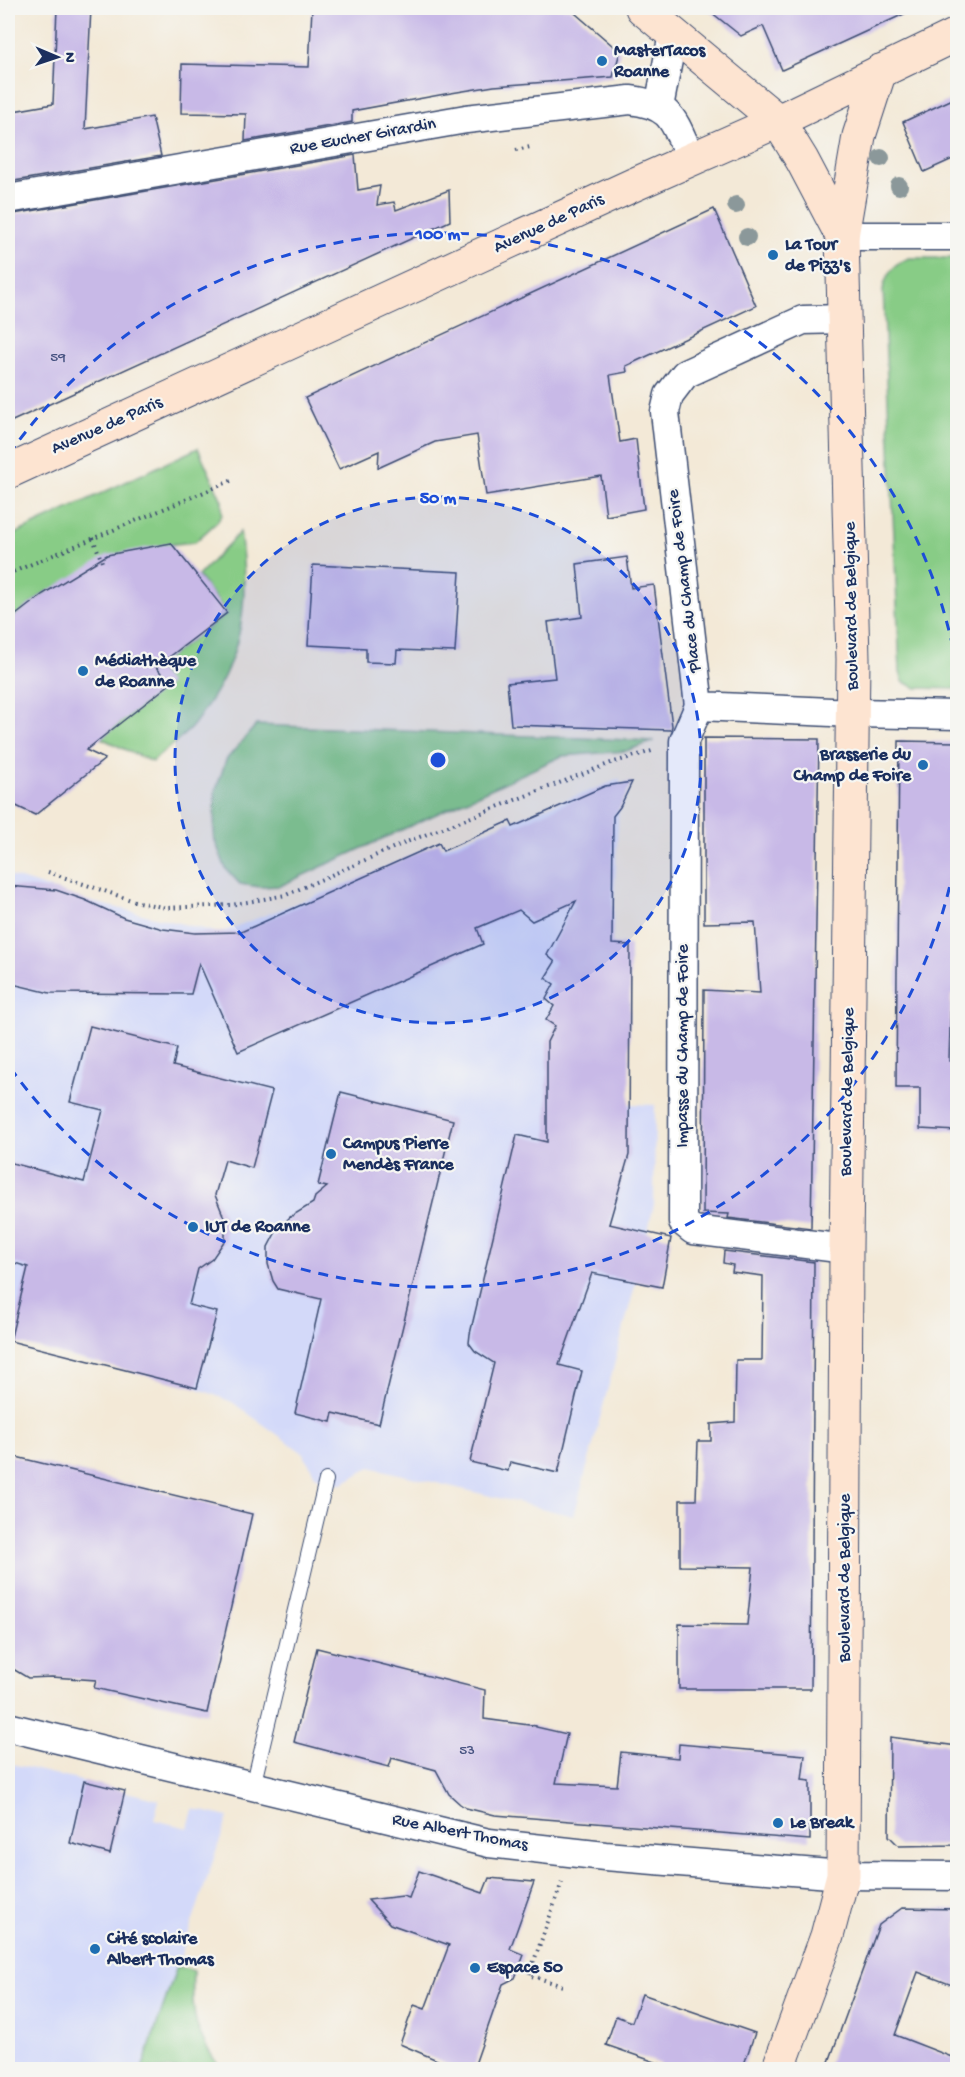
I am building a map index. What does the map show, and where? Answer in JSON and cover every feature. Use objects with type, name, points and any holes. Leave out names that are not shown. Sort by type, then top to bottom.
[{"type":"main road","name":"Boulevard de Belgique","points":[[642,8],[778,121],[802,160],[842,236],[852,564],[853,713],[846,1249],[843,1875],[828,1936],[778,2070]]},
{"type":"main road","name":"Avenue de Paris","points":[[8,472],[778,121],[957,34]]},
{"type":"main road","points":[[842,236],[859,136],[880,71]]},
{"type":"street","points":[[673,34],[659,107],[671,117],[691,159]]},
{"type":"street","name":"Rue Eucher Girardin","points":[[8,199],[466,119],[630,100],[646,102],[659,107]]},
{"type":"street","points":[[842,236],[957,236]]},
{"type":"street","name":"Place du Champ de Foire","points":[[699,706],[665,412],[669,395],[685,374],[802,320],[844,319]]},
{"type":"street","points":[[699,706],[957,715]]},
{"type":"street","name":"Impasse du Champ de Foire","points":[[699,706],[684,741],[682,1222],[693,1230],[846,1249]]},
{"type":"street","name":"Rue Albert Thomas","points":[[8,1727],[489,1843],[700,1865],[843,1875],[957,1876]]},
{"type":"lane","points":[[253,1786],[326,1480]]},
{"type":"path","points":[[8,574],[233,480]]},
{"type":"path","points":[[93,537],[102,562]]},
{"type":"path","points":[[48,872],[134,901],[166,908],[231,905],[286,895],[404,843],[611,763],[684,741]]},
{"type":"path","points":[[563,1878],[529,1975],[566,1987]]},
{"type":"shaded area","name":"Campus Pierre Mendès France","points":[[620,779],[612,944],[630,945],[629,1104],[655,1105],[654,1204],[636,1282],[574,1516],[370,1467],[342,1484],[316,1477],[303,1453],[232,1402],[98,1355],[95,1363],[10,1341],[8,1348],[8,875],[85,900],[219,933]]},
{"type":"shaded area","name":"Cité scolaire Albert Thomas","points":[[8,1763],[159,1800],[154,1820],[188,1828],[193,1809],[228,1817],[142,2069],[8,2070]]},
{"type":"green space","points":[[909,258],[957,258],[957,689],[917,688],[903,682],[900,672],[883,289],[891,270]]},
{"type":"green space","points":[[198,448],[222,501],[222,515],[217,522],[195,542],[165,545],[96,565],[43,594],[8,622],[8,537]]},
{"type":"green space","points":[[240,532],[244,579],[241,623],[236,645],[219,686],[192,727],[152,762],[101,738],[169,684],[148,657],[169,657],[227,613],[198,576]]},
{"type":"green space","points":[[256,725],[654,741],[626,751],[562,756],[280,886],[260,887],[240,884],[226,869],[214,838],[215,793],[226,760]]},
{"type":"green space","points":[[177,1966],[193,1971],[196,2023],[205,2045],[221,2069],[142,2069]]},
{"type":"building","points":[[57,8],[91,8],[85,129],[152,117],[161,156],[8,182],[8,112],[53,104]]},
{"type":"building","points":[[312,8],[569,8],[620,52],[613,77],[494,86],[445,94],[352,111],[352,122],[245,141],[246,114],[181,113],[182,64],[309,67]]},
{"type":"building","points":[[706,8],[917,8],[782,70],[763,26],[741,36]]},
{"type":"building","points":[[957,97],[957,157],[924,172],[903,122]]},
{"type":"building","points":[[355,155],[358,190],[380,186],[377,205],[394,202],[396,210],[449,190],[450,221],[8,423],[8,215]]},
{"type":"building","points":[[714,209],[756,306],[626,366],[627,372],[610,375],[620,442],[636,439],[644,509],[606,516],[601,476],[486,495],[477,435],[435,442],[378,468],[379,451],[339,469],[305,398]]},
{"type":"building","name":"Médiathèque de Roanne","points":[[171,543],[227,613],[156,667],[170,684],[86,750],[105,759],[35,815],[8,802],[8,621],[43,594],[107,555]]},
{"type":"building","points":[[627,557],[631,588],[654,585],[671,730],[511,725],[507,683],[555,678],[548,622],[582,617],[577,564]]},
{"type":"building","points":[[313,565],[460,572],[455,652],[397,650],[396,663],[366,662],[366,648],[308,645]]},
{"type":"building","points":[[704,738],[819,739],[811,1228],[728,1218],[729,1214],[703,1213],[704,990],[760,993],[755,922],[704,923]]},
{"type":"building","points":[[899,741],[957,742],[957,944],[955,995],[951,995],[949,1061],[957,1060],[957,1131],[920,1129],[920,1088],[896,1088]]},
{"type":"building","points":[[632,782],[613,816],[612,944],[630,945],[629,1155],[609,1224],[671,1238],[662,1287],[592,1273],[559,1365],[582,1371],[558,1473],[510,1462],[508,1471],[470,1462],[494,1363],[475,1351],[469,1343],[470,1334],[517,1135],[547,1142],[547,1042],[555,1026],[546,1020],[554,1006],[546,999],[554,984],[545,978],[555,962],[547,955],[576,901],[532,921],[519,910],[477,928],[483,944],[238,1052],[199,963],[191,994],[50,993],[8,983],[8,886],[56,890],[124,918],[163,929],[195,933],[241,932],[439,843],[443,851],[510,821],[513,827],[605,786]]},
{"type":"building","points":[[90,1026],[177,1048],[173,1066],[272,1091],[252,1168],[225,1160],[215,1195],[225,1220],[225,1240],[212,1259],[198,1269],[189,1305],[217,1312],[197,1388],[10,1341],[28,1267],[8,1261],[8,1162],[84,1182],[103,1110],[70,1102]]},
{"type":"building","points":[[341,1092],[453,1120],[379,1424],[333,1413],[331,1422],[295,1413],[321,1299],[278,1289],[268,1264],[268,1247],[277,1230],[290,1217],[313,1203],[315,1197],[327,1187],[318,1185]]},
{"type":"building","points":[[724,1251],[814,1262],[811,1689],[679,1689],[679,1624],[747,1625],[753,1567],[680,1566],[680,1500],[696,1500],[698,1441],[711,1441],[711,1424],[735,1422],[736,1360],[762,1360],[763,1276],[732,1272],[733,1265],[723,1263]]},
{"type":"building","points":[[8,1455],[252,1514],[207,1713],[94,1688],[96,1680],[28,1678],[8,1666]]},
{"type":"building","points":[[317,1648],[485,1690],[484,1719],[536,1726],[567,1734],[556,1783],[617,1786],[621,1752],[678,1758],[679,1744],[805,1755],[802,1780],[810,1781],[810,1840],[495,1815],[466,1808],[460,1804],[449,1794],[436,1770],[392,1758],[389,1767],[294,1742]]},
{"type":"building","points":[[890,1737],[957,1746],[957,1845],[899,1846],[889,1836]]},
{"type":"building","points":[[84,1781],[125,1791],[110,1854],[70,1843]]},
{"type":"building","name":"Espace 50","points":[[419,1871],[483,1893],[489,1878],[534,1882],[510,1949],[524,1955],[515,1978],[503,1984],[473,2070],[460,2070],[400,2044],[414,2005],[425,2009],[449,1945],[390,1924],[368,1900],[403,1896],[409,1898]]},
{"type":"building","points":[[902,1908],[957,1909],[957,1987],[918,1972],[895,2035],[957,2059],[957,2070],[826,2070],[879,1925]]},
{"type":"building","points":[[642,1994],[755,2033],[742,2070],[659,2070],[661,2064],[606,2045],[616,2016],[632,2022]]},
{"type":"place","name":"MasterTacos Roanne","points":[[602,61]]},
{"type":"place","name":"La Tour de Pizz's","points":[[773,255]]},
{"type":"place","name":"Médiathèque de Roanne","points":[[83,671]]},
{"type":"place","name":"Brasserie du Champ de Foire","points":[[923,765]]},
{"type":"place","name":"Campus Pierre Mendès France","points":[[331,1154]]},
{"type":"place","name":"IUT de Roanne","points":[[193,1227]]},
{"type":"place","name":"Le Break","points":[[778,1823]]},
{"type":"place","name":"Cité scolaire Albert Thomas","points":[[95,1949]]},
{"type":"place","name":"Espace 50","points":[[475,1968]]}]
